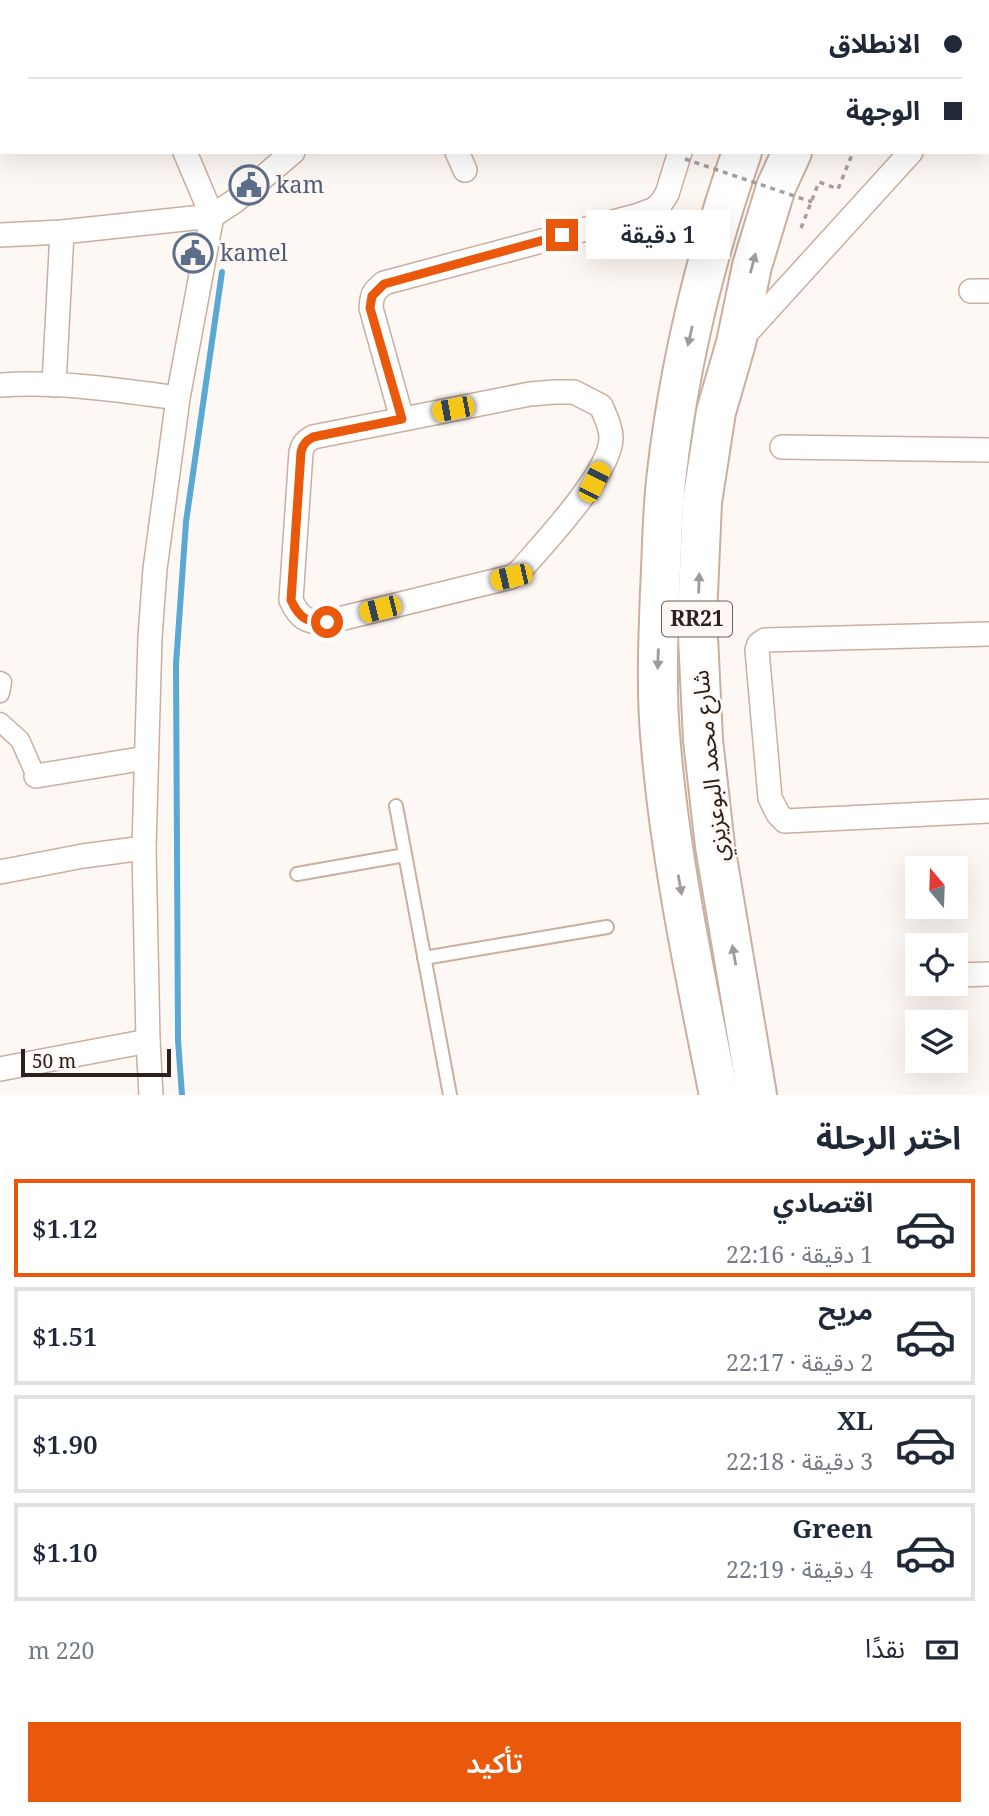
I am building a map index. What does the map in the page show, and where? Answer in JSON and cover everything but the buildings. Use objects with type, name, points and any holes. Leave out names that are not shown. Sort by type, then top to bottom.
[{"type":"highway","name":"شارع محمد البوعزيزي","points":[[719,1095],[675,855],[661,745],[658,673],[666,483],[684,363],[725,201],[741,154]]},
{"type":"highway","name":"شارع محمد البوعزيزي","points":[[757,1095],[715,846],[703,740],[697,616],[702,502],[716,412],[736,343],[752,266],[776,187],[791,154]]},
{"type":"highway","points":[[744,1011],[764,1095]]},
{"type":"highway","points":[[704,1021],[711,1095]]},
{"type":"street","points":[[151,1095],[144,848],[150,637],[155,569],[178,398],[212,216],[186,154]]},
{"type":"street","points":[[0,235],[62,232],[212,216],[235,201],[291,154]]},
{"type":"street","points":[[736,343],[909,154]]},
{"type":"street","points":[[402,419],[370,308],[376,290],[384,284],[655,209],[667,194],[683,156]]},
{"type":"street","points":[[54,385],[62,232]]},
{"type":"street","points":[[0,385],[28,383],[104,388],[178,398]]},
{"type":"street","points":[[574,393],[601,406],[611,436],[608,454],[594,482],[528,561],[511,577],[327,622],[306,620],[296,612],[291,600],[303,445],[313,437],[402,419],[530,394],[574,393]]},
{"type":"street","points":[[782,447],[989,450]]},
{"type":"street","points":[[989,634],[765,640],[759,644],[757,650],[770,798],[785,821],[989,811]]},
{"type":"street","points":[[0,681],[0,693]]},
{"type":"street","points":[[0,722],[20,740],[36,776],[146,758]]},
{"type":"street","points":[[0,872],[83,856],[144,848]]},
{"type":"street","points":[[968,975],[989,974]]},
{"type":"street","points":[[0,1069],[148,1041]]},
{"type":"lane","points":[[396,806],[450,1095]]},
{"type":"lane","points":[[297,874],[405,855]]},
{"type":"lane","points":[[424,958],[607,926]]},
{"type":"path","points":[[801,229],[820,182],[838,189],[852,154]]},
{"type":"path","points":[[683,156],[812,202]]},
{"type":"waterway","points":[[182,1095],[178,1040],[176,664],[186,522],[222,272]]},
{"type":"place","name":"kam","points":[[249,185]]},
{"type":"place","name":"kamel","points":[[193,253]]},
{"type":"route","points":[[327,622],[306,620],[296,612],[291,600],[301,452],[303,445],[313,437],[402,419],[370,308],[372,296],[384,284],[562,235]]}]
